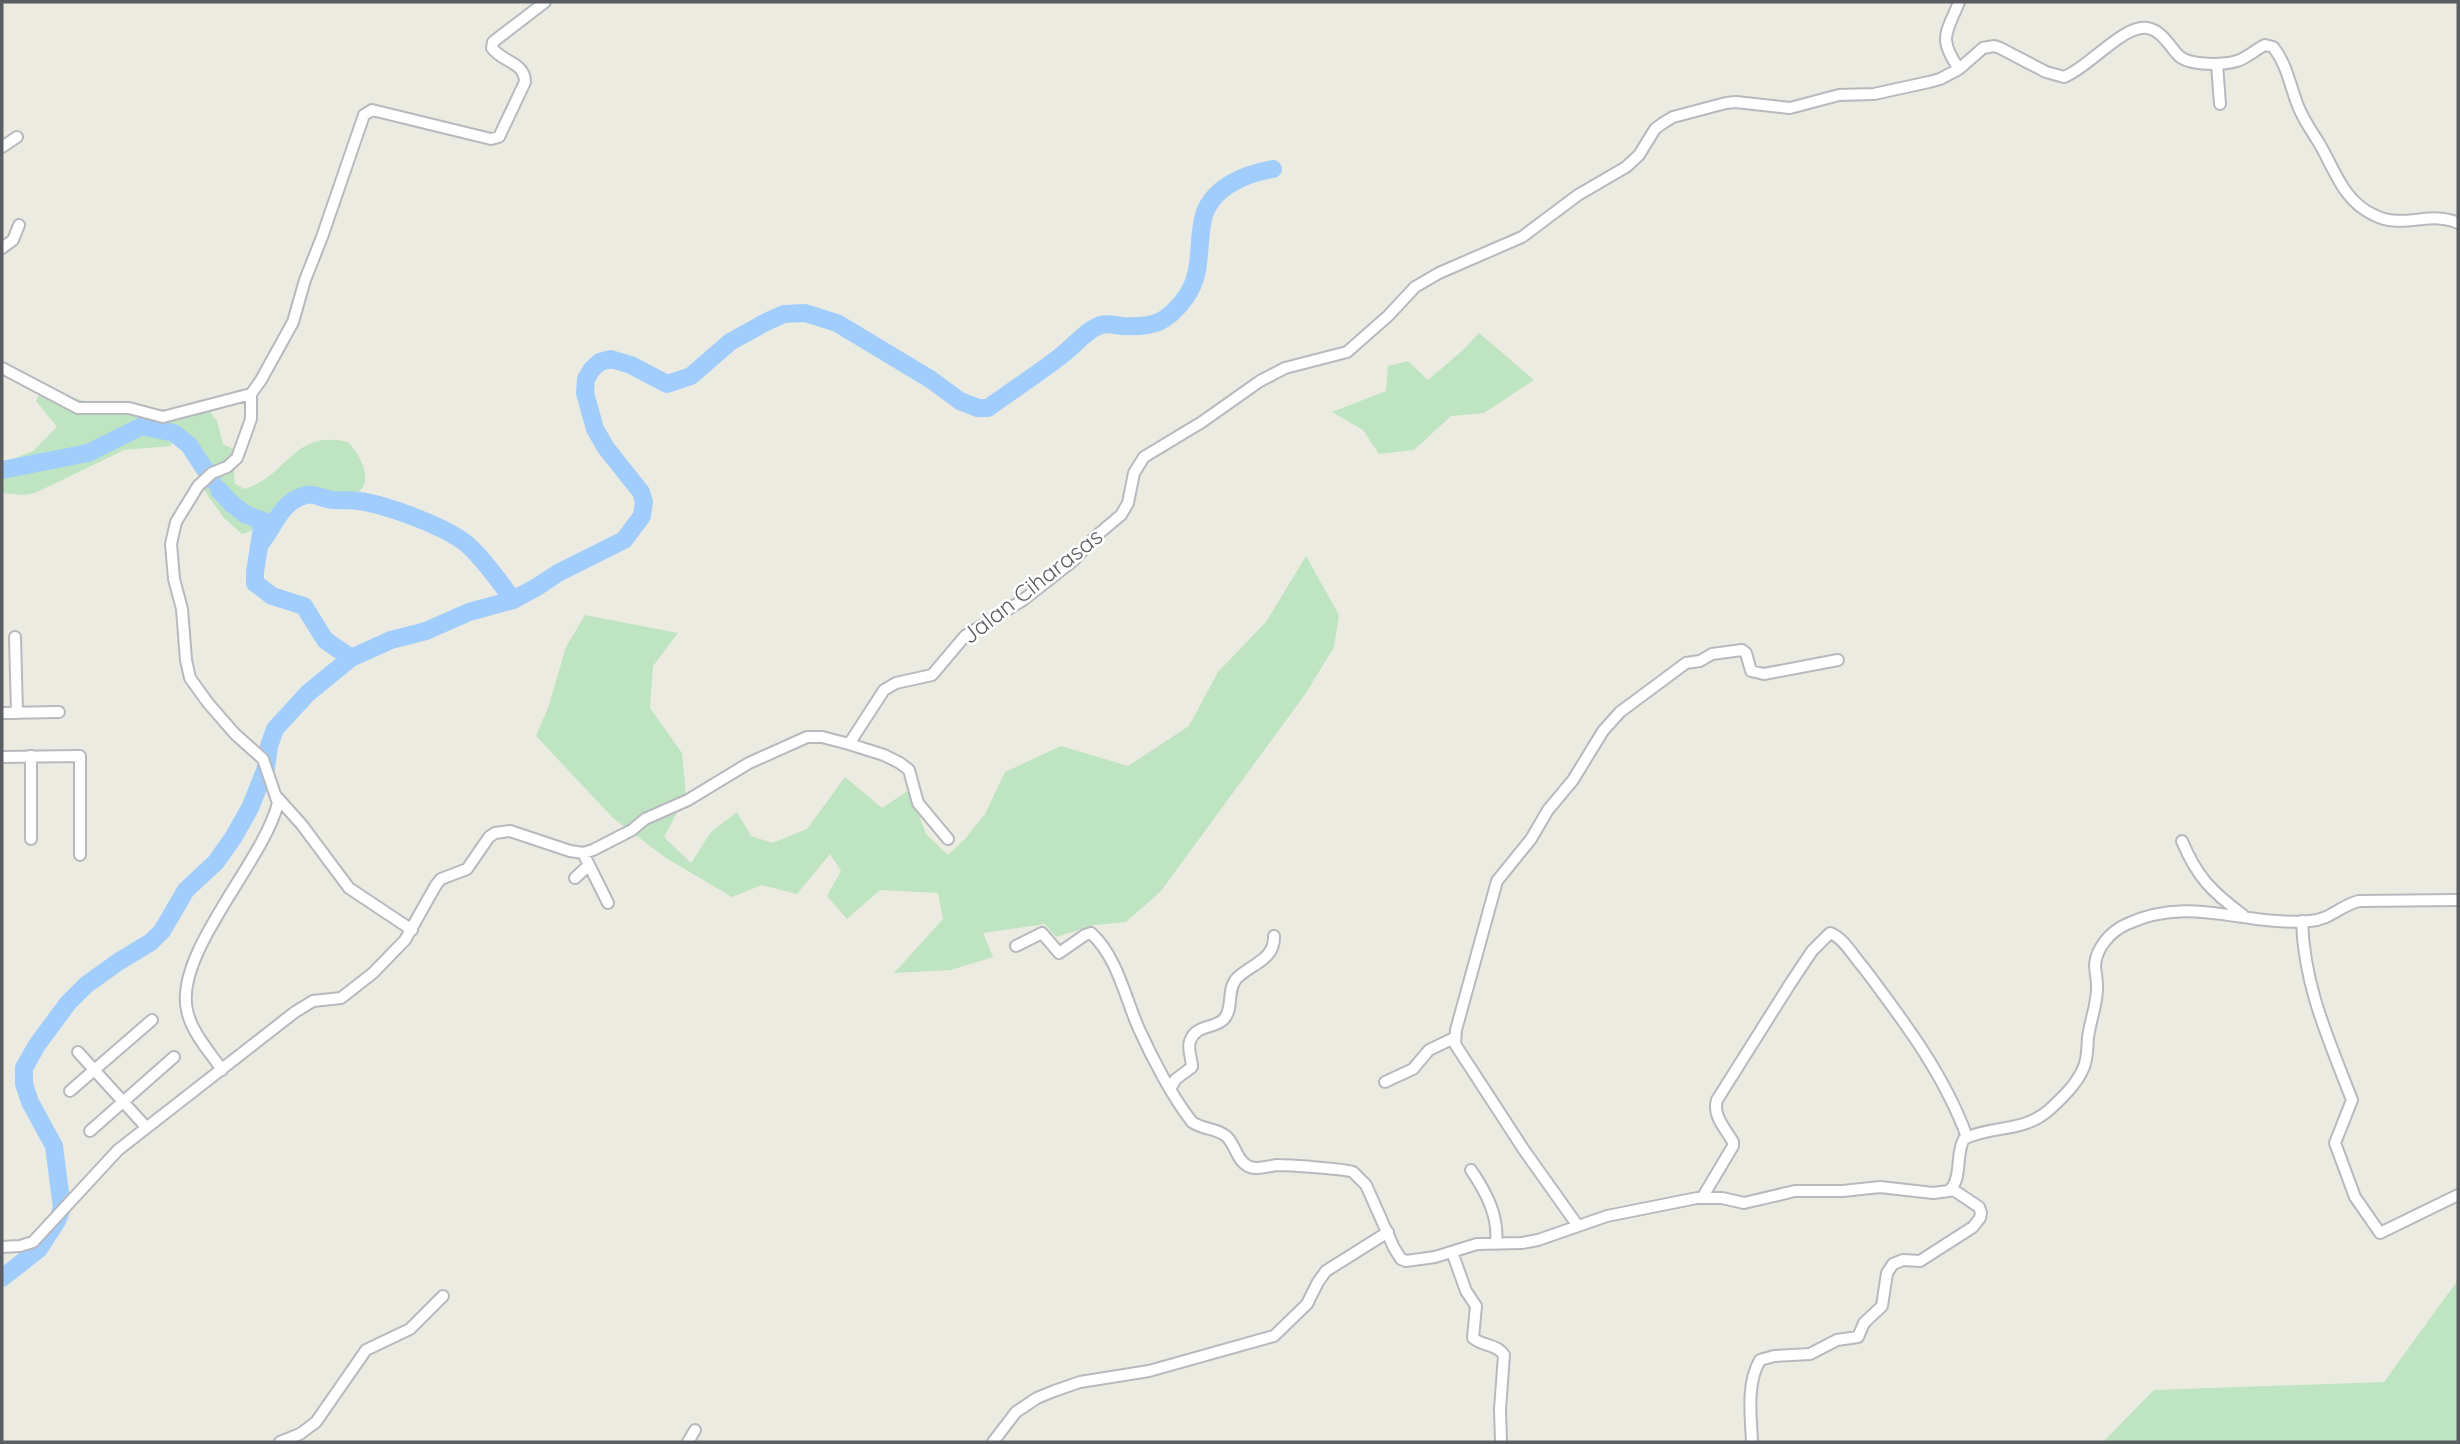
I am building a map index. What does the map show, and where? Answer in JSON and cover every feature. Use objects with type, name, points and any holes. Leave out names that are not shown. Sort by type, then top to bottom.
[{"type":"street","points":[[412,930],[349,888],[302,825],[277,797],[265,762],[228,726],[190,678],[182,609],[174,579],[171,538],[180,512],[198,486],[211,474],[227,467],[237,458],[251,419],[251,394],[293,322],[304,280],[322,237],[364,115],[372,110],[492,139],[499,137],[526,82],[526,76],[519,66],[496,54],[492,48],[494,42],[545,2]]},
{"type":"street","points":[[1959,2],[1944,36],[1959,69]]},
{"type":"street","name":"Jalan Ciharasas","points":[[849,744],[884,691],[896,683],[932,675],[965,636],[1033,592],[1074,560],[1096,536],[1121,515],[1128,503],[1134,473],[1144,457],[1284,368],[1347,352],[1388,316],[1415,287],[1438,273],[1522,237],[1578,195],[1626,166],[1639,155],[1655,129],[1673,117],[1726,103],[1790,108],[1839,95],[1874,94],[1940,79],[1959,69],[1983,48],[1994,46],[2046,72],[2064,77],[2087,65],[2120,37],[2148,28],[2166,40],[2179,56],[2189,62],[2217,64],[2239,60],[2265,45],[2273,47],[2285,68],[2300,111],[2321,146],[2334,175],[2357,203],[2369,213],[2396,222],[2435,218],[2458,223]]},
{"type":"street","points":[[2217,64],[2220,104]]},
{"type":"street","points":[[2,148],[17,136]]},
{"type":"street","points":[[2,248],[13,240],[19,225]]},
{"type":"street","points":[[2,368],[78,408],[130,408],[163,417],[251,394]]},
{"type":"street","points":[[15,637],[17,713]]},
{"type":"street","points":[[1578,1226],[1457,1051],[1454,1038],[1497,881],[1573,780],[1603,731],[1620,712],[1686,663],[1700,661],[1712,654],[1742,650],[1746,653],[1751,671],[1764,674],[1838,660]]},
{"type":"street","points":[[2,713],[59,712]]},
{"type":"street","points":[[2,1247],[27,1245],[38,1237],[111,1156],[305,1005],[313,1001],[341,998],[350,993],[387,960],[412,930],[436,885],[447,876],[467,869],[489,837],[495,833],[510,831],[583,853],[632,830],[645,819],[688,800],[749,763],[799,739],[813,736],[884,755],[905,767],[911,775],[918,803],[948,839]]},
{"type":"street","points":[[2,757],[80,756],[80,855]]},
{"type":"street","points":[[31,757],[31,839]]},
{"type":"street","points":[[222,1070],[188,1016],[185,990],[202,944],[268,830],[277,808],[277,797]]},
{"type":"street","points":[[2182,841],[2204,884],[2246,918]]},
{"type":"street","points":[[583,853],[608,903]]},
{"type":"street","points":[[575,878],[589,865]]},
{"type":"street","points":[[1952,1189],[1960,1147],[1967,1137],[2033,1121],[2073,1085],[2085,1067],[2097,985],[2097,955],[2117,930],[2155,913],[2179,910],[2277,921],[2302,921],[2327,918],[2344,905],[2359,901],[2458,900]]},
{"type":"street","points":[[2302,921],[2303,950],[2311,990],[2352,1100],[2335,1143],[2355,1197],[2380,1233],[2458,1195]]},
{"type":"street","points":[[1016,946],[1042,933],[1059,953],[1091,933],[1098,939],[1122,981],[1138,1027],[1192,1122],[1227,1137],[1248,1166],[1259,1168],[1278,1165],[1353,1172],[1366,1185],[1398,1254],[1406,1261],[1477,1244],[1530,1242],[1607,1216],[1702,1198],[1722,1198],[1744,1203],[1795,1191],[1843,1191],[1880,1187],[1940,1193],[1952,1189]]},
{"type":"street","points":[[1702,1198],[1733,1142],[1717,1116],[1717,1100],[1812,951],[1830,933],[1857,959],[1922,1047],[1958,1113],[1967,1137]]},
{"type":"street","points":[[1171,1087],[1176,1079],[1191,1070],[1190,1039],[1204,1027],[1223,1021],[1234,982],[1270,954],[1274,936]]},
{"type":"street","points":[[70,1091],[152,1020]]},
{"type":"street","points":[[1385,1082],[1413,1069],[1429,1050],[1454,1038]]},
{"type":"street","points":[[78,1052],[146,1128]]},
{"type":"street","points":[[90,1130],[174,1058]]},
{"type":"street","points":[[1471,1170],[1491,1206],[1497,1231],[1496,1243]]},
{"type":"street","points":[[1752,1442],[1750,1402],[1754,1374],[1760,1360],[1774,1356],[1810,1354],[1837,1340],[1858,1337],[1864,1323],[1882,1306],[1887,1273],[1893,1264],[1920,1261],[1973,1227],[1980,1217],[1979,1207],[1952,1189]]},
{"type":"street","points":[[993,1442],[1016,1412],[1054,1391],[1080,1382],[1149,1371],[1274,1336],[1307,1304],[1326,1271],[1388,1232]]},
{"type":"street","points":[[1452,1252],[1466,1291],[1476,1306],[1473,1338],[1500,1349],[1504,1355],[1500,1409],[1501,1442]]},
{"type":"street","points":[[280,1442],[300,1434],[316,1422],[366,1350],[410,1329],[443,1296]]},
{"type":"street","points":[[688,1442],[695,1430]]},
{"type":"green space","points":[[1479,333],[1534,380],[1484,413],[1451,416],[1414,450],[1379,454],[1363,430],[1332,412],[1386,391],[1388,366],[1408,361],[1428,380]]},
{"type":"green space","points":[[41,391],[114,407],[210,412],[217,421],[223,444],[233,449],[238,460],[234,471],[235,484],[245,489],[273,473],[303,447],[330,440],[348,442],[362,462],[364,486],[350,495],[317,490],[295,493],[282,501],[269,518],[242,534],[224,518],[201,486],[213,482],[207,456],[196,451],[174,433],[171,446],[124,450],[35,493],[2,493],[2,463],[33,451],[57,427],[36,401]]},
{"type":"green space","points":[[1306,556],[1339,615],[1334,647],[1306,693],[1161,891],[1126,922],[1095,925],[1056,937],[1045,924],[983,933],[993,957],[951,970],[894,973],[943,919],[938,893],[880,890],[847,919],[827,896],[841,871],[830,854],[797,894],[762,885],[732,897],[666,858],[613,818],[536,736],[549,705],[566,647],[585,615],[678,633],[653,666],[650,708],[682,753],[686,796],[664,837],[691,863],[711,832],[737,812],[751,836],[772,843],[807,829],[845,777],[882,808],[909,790],[926,834],[948,855],[985,814],[1005,772],[1061,746],[1128,766],[1189,726],[1218,672],[1266,622]]},
{"type":"green space","points":[[2458,1280],[2458,1442],[2103,1442],[2154,1390],[2384,1382]]},
{"type":"waterway","points":[[2,1278],[39,1249],[62,1208],[54,1146],[30,1102],[24,1084],[24,1068],[37,1045],[68,1003],[86,985],[151,942],[162,931],[186,890],[216,862],[250,808],[266,768],[275,729],[308,693],[351,658],[391,640],[426,631],[469,612],[513,600],[558,573],[624,540],[642,516],[644,502],[641,492],[606,448],[595,429],[585,393],[586,379],[600,362],[611,359],[631,365],[667,384],[691,376],[730,342],[766,322],[784,314],[805,313],[837,323],[930,379],[960,401],[978,408],[988,408],[1053,362],[1096,327],[1106,324],[1151,325],[1172,313],[1186,297],[1195,278],[1203,219],[1213,199],[1230,184],[1273,169]]},
{"type":"waterway","points":[[2,470],[88,453],[142,426],[174,433],[189,445],[212,480]]},
{"type":"waterway","points":[[219,490],[245,514],[263,521],[255,583],[272,596],[304,606],[325,640],[351,658]]},
{"type":"waterway","points":[[259,545],[278,516],[297,498],[312,495],[332,500],[371,503],[417,518],[459,539],[481,559],[513,600]]}]
